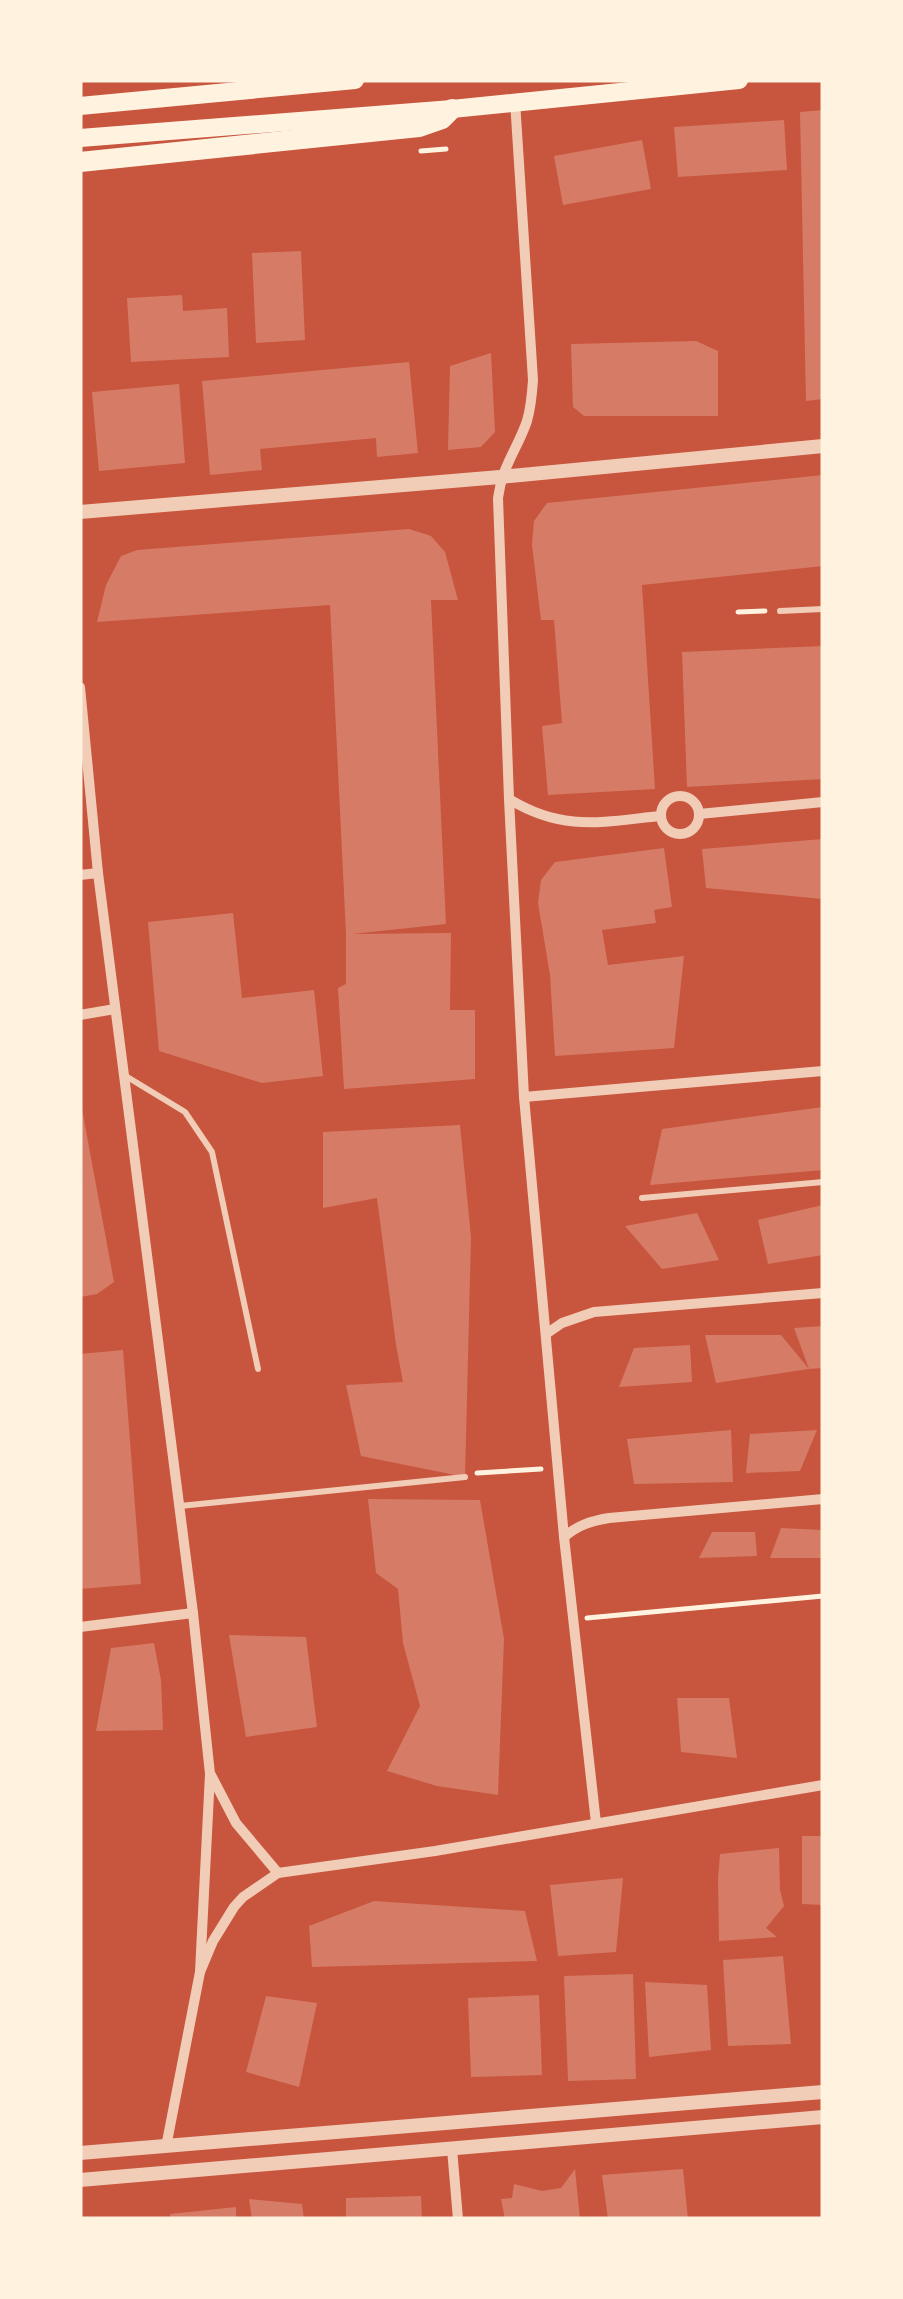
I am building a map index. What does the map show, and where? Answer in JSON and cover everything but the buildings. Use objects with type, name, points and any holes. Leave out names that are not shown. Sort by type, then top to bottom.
[{"type":"highway","points":[[80,162],[418,127],[442,119],[452,109]]},
{"type":"main road","points":[[80,106],[355,80]]},
{"type":"main road","points":[[80,138],[452,109],[739,80]]},
{"type":"street","points":[[515,102],[533,380],[526,424],[500,478],[498,515],[509,798],[524,1097],[564,1537],[596,1823]]},
{"type":"street","points":[[80,512],[500,478],[823,446]]},
{"type":"street","points":[[80,687],[98,873],[193,1612],[210,1774],[200,1972],[166,2146]]},
{"type":"street","points":[[679,796],[693,800],[699,814],[694,828],[681,834],[667,830],[660,816],[665,802],[679,796]]},
{"type":"street","points":[[509,798],[536,814],[566,822],[660,816]]},
{"type":"street","points":[[699,814],[823,802]]},
{"type":"street","points":[[80,875],[98,873]]},
{"type":"street","points":[[80,1014],[115,1009]]},
{"type":"street","points":[[524,1097],[823,1071]]},
{"type":"street","points":[[546,1334],[562,1323],[594,1312],[823,1293]]},
{"type":"street","points":[[564,1537],[590,1521],[609,1518],[823,1500]]},
{"type":"street","points":[[80,1626],[193,1612]]},
{"type":"street","points":[[210,1774],[236,1823],[278,1873]]},
{"type":"street","points":[[200,1972],[234,1907],[278,1873],[435,1851],[823,1785]]},
{"type":"street","points":[[80,2153],[823,2092]]},
{"type":"street","points":[[80,2180],[823,2117]]},
{"type":"street","points":[[452,2149],[458,2219]]},
{"type":"lane","points":[[780,611],[823,610]]},
{"type":"lane","points":[[123,1074],[185,1112],[212,1152],[258,1369]]},
{"type":"lane","points":[[642,1198],[823,1182]]},
{"type":"lane","points":[[179,1506],[468,1475]]},
{"type":"path","points":[[421,152],[446,149]]},
{"type":"path","points":[[738,612],[780,611]]},
{"type":"path","points":[[468,1475],[558,1468]]},
{"type":"path","points":[[573,1620],[823,1596]]}]
